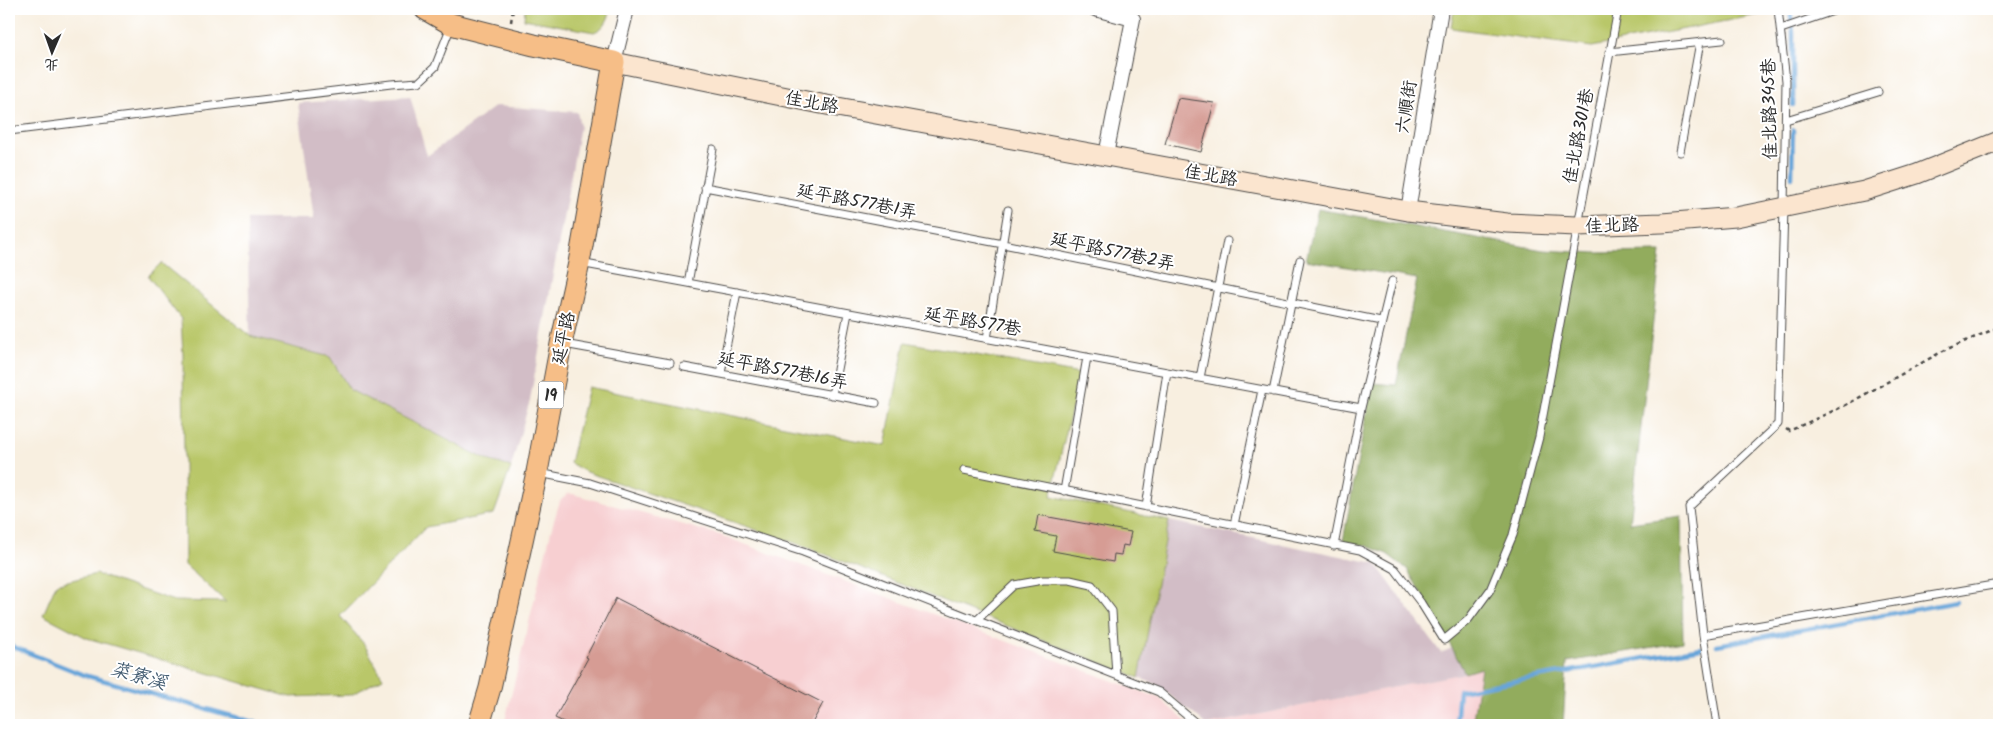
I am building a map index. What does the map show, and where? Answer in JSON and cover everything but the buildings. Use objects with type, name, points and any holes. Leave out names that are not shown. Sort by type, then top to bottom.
[{"type":"main road","name":"佳北路","points":[[425,9],[451,24],[534,45],[614,62]]},
{"type":"main road","name":"延平路","points":[[479,725],[490,688],[537,472],[561,344],[579,263],[614,62]]},
{"type":"street","name":"延平路","points":[[614,62],[627,9]]},
{"type":"street","points":[[1094,9],[1133,19],[1106,156]]},
{"type":"street","name":"六順街","points":[[1408,211],[1441,9]]},
{"type":"street","name":"佳北路","points":[[614,62],[831,106],[1408,211],[1508,223],[1577,226],[1662,223],[1736,217],[1864,191],[1917,174],[1999,141]]},
{"type":"lane","name":"佳北路301巷","points":[[1334,546],[1360,550],[1395,568],[1421,603],[1444,640],[1468,620],[1490,590],[1513,535],[1539,437],[1618,9]]},
{"type":"lane","name":"佳北路345巷","points":[[1778,9],[1786,81],[1778,424]]},
{"type":"lane","points":[[1781,29],[1839,9]]},
{"type":"lane","points":[[9,131],[381,85],[419,82],[435,68],[451,24]]},
{"type":"lane","points":[[1609,52],[1722,40]]},
{"type":"lane","points":[[1680,152],[1700,42]]},
{"type":"lane","points":[[1786,120],[1878,92]]},
{"type":"lane","points":[[688,283],[713,149]]},
{"type":"lane","name":"延平路577巷1弄","points":[[706,187],[1003,244]]},
{"type":"lane","points":[[987,339],[1008,210]]},
{"type":"lane","points":[[1200,378],[1227,241]]},
{"type":"lane","name":"延平路577巷2弄","points":[[1003,244],[1381,322]]},
{"type":"lane","points":[[1273,392],[1300,260]]},
{"type":"lane","name":"延平路577巷","points":[[579,263],[1361,408]]},
{"type":"lane","points":[[964,470],[1334,546],[1361,408],[1392,282]]},
{"type":"lane","points":[[721,373],[737,292]]},
{"type":"lane","points":[[832,395],[848,313]]},
{"type":"lane","points":[[561,344],[670,363]]},
{"type":"lane","points":[[1064,490],[1087,357]]},
{"type":"lane","name":"延平路577巷16弄","points":[[684,367],[876,403]]},
{"type":"lane","points":[[1146,507],[1167,372]]},
{"type":"lane","points":[[1234,525],[1262,390]]},
{"type":"lane","points":[[1717,725],[1703,635],[1689,507],[1778,424]]},
{"type":"lane","points":[[537,472],[590,483],[803,552],[1159,692],[1198,725]]},
{"type":"lane","points":[[977,620],[1014,586],[1052,580],[1070,580],[1092,585],[1112,611],[1116,675]]},
{"type":"lane","points":[[1703,635],[1999,584]]},
{"type":"path","points":[[1778,424],[1790,431],[1844,406],[1945,350],[1999,327]]},
{"type":"shaded area","points":[[410,96],[427,156],[496,106],[577,112],[580,126],[530,400],[511,467],[487,460],[350,390],[330,357],[250,336],[247,219],[314,219],[298,103]]},
{"type":"shaded area","points":[[569,493],[720,535],[1159,698],[1190,725],[504,725],[552,527],[560,501]]},
{"type":"shaded area","points":[[1169,521],[1375,563],[1441,653],[1452,648],[1465,673],[1207,725],[1156,684],[1139,678]]},
{"type":"shaded area","points":[[1481,668],[1472,725],[1207,725],[1464,673]]},
{"type":"green space","points":[[525,9],[611,9],[606,23],[594,32],[524,19]]},
{"type":"green space","points":[[1454,9],[1788,9],[1592,47],[1451,28]]},
{"type":"green space","points":[[1318,209],[1543,250],[1596,253],[1661,252],[1630,523],[1681,516],[1683,642],[1567,662],[1563,725],[1472,725],[1481,668],[1465,673],[1407,569],[1387,554],[1367,546],[1343,541],[1372,383],[1396,385],[1417,279],[1306,260]]},
{"type":"green space","points":[[161,263],[250,336],[330,357],[350,390],[487,460],[511,467],[494,514],[426,527],[340,616],[364,644],[383,678],[351,695],[290,697],[87,638],[43,615],[56,584],[96,574],[174,601],[226,602],[185,565],[181,319],[148,276]]},
{"type":"green space","points":[[905,342],[1080,374],[1051,496],[1169,521],[1139,678],[804,546],[586,472],[570,463],[588,387],[885,446]]},
{"type":"waterway","points":[[1790,9],[1793,32],[1793,105]]},
{"type":"waterway","points":[[1792,177],[1793,130]]},
{"type":"waterway","points":[[1717,645],[1956,602]]},
{"type":"waterway","name":"菜寮溪","points":[[9,645],[84,675],[264,725]]},
{"type":"waterway","points":[[1456,725],[1459,691],[1701,648]]}]
